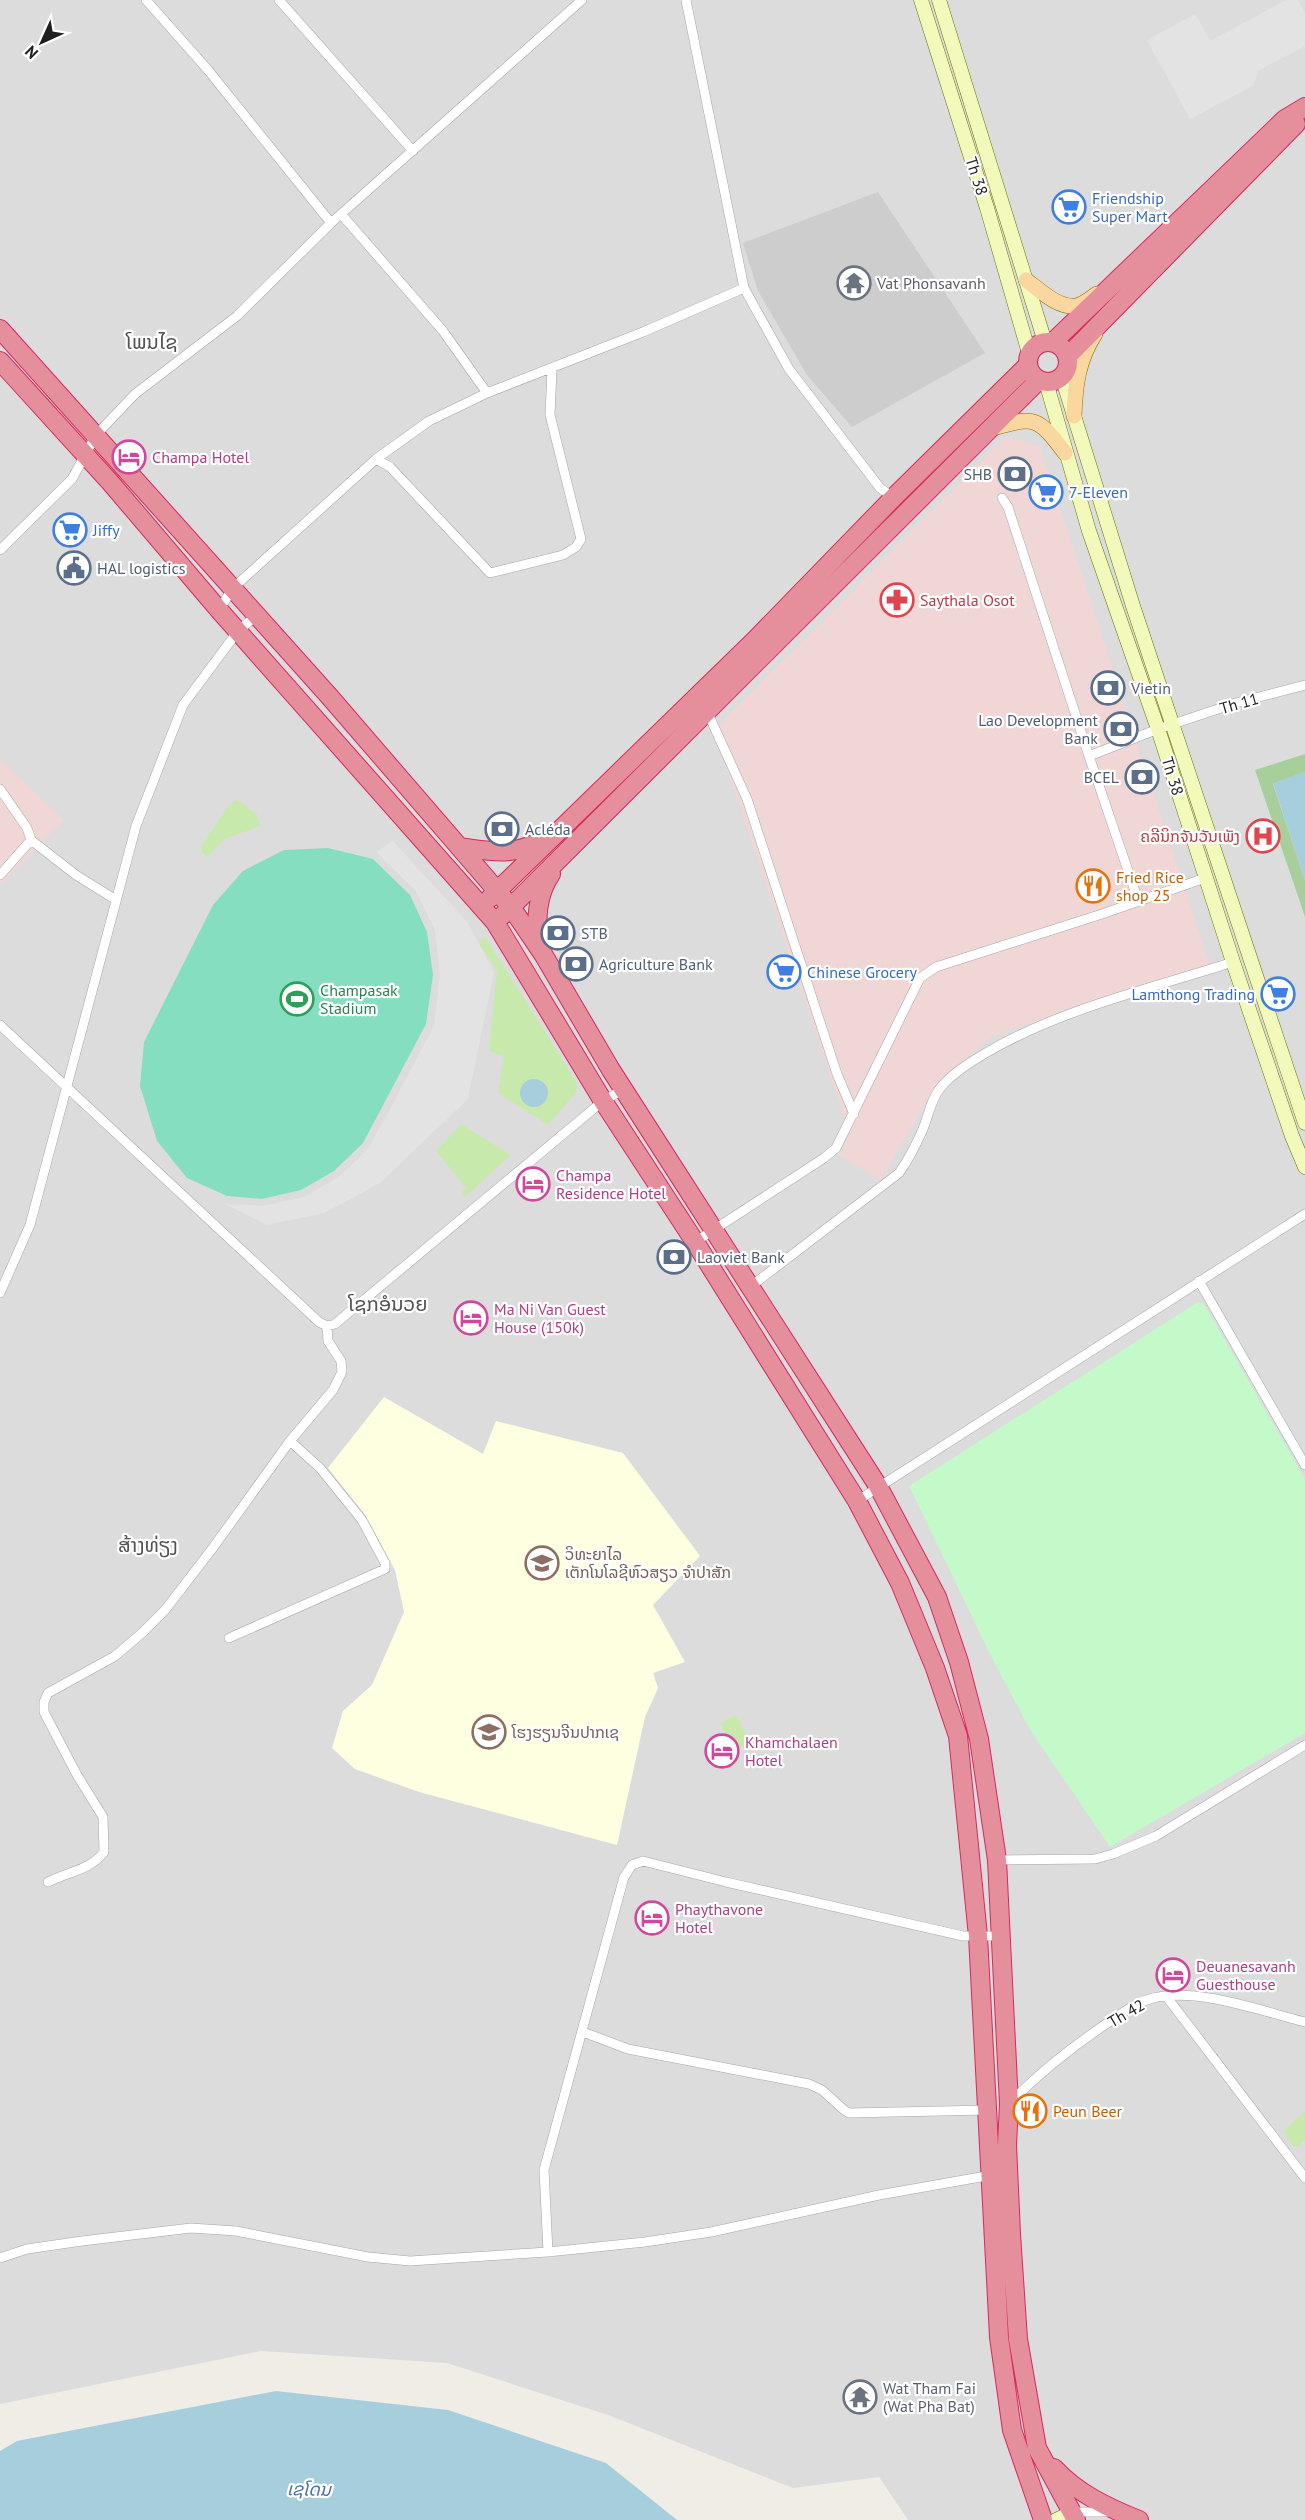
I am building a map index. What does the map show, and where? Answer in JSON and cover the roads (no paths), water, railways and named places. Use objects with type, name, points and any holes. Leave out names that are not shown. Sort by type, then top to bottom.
[{"type":"highway","points":[[1049,342],[1110,287],[1285,119],[1305,109]]},
{"type":"highway","points":[[1068,356],[1293,128],[1305,109]]},
{"type":"highway","points":[[0,328],[233,588],[511,907],[540,950],[624,1089],[878,1486],[937,1597],[959,1662],[979,1739],[997,1860],[1009,2104],[1007,2145],[1018,2339],[1037,2448],[1075,2516]]},
{"type":"highway","points":[[495,922],[572,847],[701,705],[900,504],[1028,359],[1038,344],[1049,342],[1062,347],[1068,356],[1068,367],[1049,380],[900,504]]},
{"type":"highway","points":[[1028,359],[1031,374],[1049,380]]},
{"type":"highway","points":[[0,361],[135,511],[219,610],[495,922],[603,1101],[695,1242],[857,1501],[900,1583],[935,1668],[958,1736],[978,1936],[999,2337],[1012,2430],[1043,2520]]},
{"type":"highway","points":[[481,906],[559,831],[701,705]]},
{"type":"highway","points":[[459,847],[502,853],[524,849],[559,831]]},
{"type":"highway","points":[[540,950],[536,925],[543,886],[572,847]]},
{"type":"highway","points":[[1037,2448],[1058,2472],[1082,2492],[1138,2520]]},
{"type":"main road","points":[[1026,280],[1054,300],[1065,305],[1077,306],[1110,287]]},
{"type":"main road","points":[[1074,416],[1076,381],[1080,365],[1087,346],[1106,317]]},
{"type":"main road","points":[[989,429],[1023,420],[1035,421],[1045,427],[1065,453]]},
{"type":"street","points":[[146,0],[208,70],[331,223]]},
{"type":"street","points":[[279,0],[413,151]]},
{"type":"street","points":[[0,550],[72,479],[96,435],[135,394],[237,316],[331,223],[582,0]]},
{"type":"street","points":[[686,0],[744,288],[789,369],[880,488],[900,504]]},
{"type":"street","name":"Th 38","points":[[921,0],[987,208],[1028,359]]},
{"type":"street","name":"Th 38","points":[[939,0],[1026,280],[1049,342]]},
{"type":"street","points":[[987,208],[1002,202]]},
{"type":"street","points":[[341,214],[443,332],[487,393]]},
{"type":"street","points":[[219,610],[233,588],[376,459],[429,421],[487,393],[552,369],[744,288]]},
{"type":"street","points":[[376,459],[390,467],[490,573],[570,552],[581,539],[550,415],[552,369]]},
{"type":"street","name":"Th 38","points":[[1049,380],[1074,416],[1133,606],[1305,1123]]},
{"type":"street","name":"Th 38","points":[[1049,380],[1065,453],[1089,531],[1158,729],[1205,878],[1292,1136],[1305,1167]]},
{"type":"street","points":[[1002,498],[1008,507],[1138,900]]},
{"type":"street","points":[[0,1293],[30,1225],[136,826],[183,705],[238,631],[256,615]]},
{"type":"street","name":"Th 11","points":[[1089,756],[1158,729],[1236,704],[1305,686]]},
{"type":"street","points":[[701,705],[743,789],[837,1074],[854,1114]]},
{"type":"street","points":[[0,789],[27,828],[32,840],[76,875],[116,900]]},
{"type":"street","points":[[0,875],[32,840]]},
{"type":"street","points":[[695,1242],[836,1148],[921,978],[936,967],[1102,914],[1205,878]]},
{"type":"street","points":[[750,1287],[899,1173],[910,1158],[939,1088],[954,1073],[1047,1021],[1233,962]]},
{"type":"street","points":[[0,1025],[67,1090],[319,1322],[327,1326],[334,1324],[603,1101],[624,1089]]},
{"type":"street","points":[[857,1501],[1305,1214]]},
{"type":"street","points":[[1199,1281],[1305,1465]]},
{"type":"street","points":[[48,1882],[89,1866],[104,1852],[103,1817],[77,1775],[44,1712],[44,1702],[48,1693],[116,1656],[165,1610],[290,1441],[333,1390],[342,1372],[341,1362],[328,1341],[327,1326]]},
{"type":"street","points":[[229,1638],[385,1569],[362,1520],[320,1468],[290,1441]]},
{"type":"street","points":[[997,1860],[1095,1859],[1113,1854],[1156,1836],[1305,1745]]},
{"type":"street","points":[[548,2252],[544,2170],[624,1877],[637,1862],[643,1860],[726,1882],[963,1936],[1002,1936]]},
{"type":"street","points":[[1167,1996],[1305,2178]]},
{"type":"street","name":"Th 42","points":[[1009,2104],[1037,2075],[1083,2039],[1135,2005],[1152,1998],[1200,1997],[1305,2022]]},
{"type":"street","points":[[583,2032],[628,2049],[809,2084],[822,2090],[849,2113],[987,2110]]},
{"type":"street","points":[[0,2258],[27,2249],[136,2233],[191,2228],[236,2231],[368,2257],[410,2261],[548,2252],[645,2242],[711,2232],[879,2195],[989,2175],[1010,2175]]},
{"type":"street","points":[[1056,2520],[1103,2511],[1138,2520]]},
{"type":"water","points":[[1305,772],[1305,880],[1273,783]]},
{"type":"water","points":[[534,1079],[544,1083],[548,1093],[544,1103],[534,1107],[524,1103],[520,1093],[524,1083]]},
{"type":"water","name":"ເຊໂດນ","points":[[276,2391],[448,2410],[606,2463],[677,2520],[0,2520],[0,2451],[17,2441]]},
{"type":"place","name":"Friendship Super Mart","points":[[1069,207]]},
{"type":"place","name":"Vat Phonsavanh","points":[[854,283]]},
{"type":"place","name":"Champa Hotel","points":[[129,457]]},
{"type":"place","name":"SHB","points":[[1015,474]]},
{"type":"place","name":"7-Eleven","points":[[1046,492]]},
{"type":"place","name":"Jiffy","points":[[70,530]]},
{"type":"place","name":"HAL logistics","points":[[74,568]]},
{"type":"place","name":"Saythala Osot","points":[[897,600]]},
{"type":"place","name":"Vietin","points":[[1108,688]]},
{"type":"place","name":"Lao Development Bank","points":[[1121,729]]},
{"type":"place","name":"BCEL","points":[[1142,777]]},
{"type":"place","name":"Acléda","points":[[502,829]]},
{"type":"place","name":"ຄລີນິກຈັນວັນເພັງ","points":[[1263,836]]},
{"type":"place","name":"Fried Rice shop 25","points":[[1093,886]]},
{"type":"place","name":"STB","points":[[558,933]]},
{"type":"place","name":"Agriculture Bank","points":[[576,964]]},
{"type":"place","name":"Chinese Grocery","points":[[784,972]]},
{"type":"place","name":"Lamthong Trading","points":[[1278,994]]},
{"type":"place","name":"Champasak Stadium","points":[[297,999]]},
{"type":"place","name":"Champa Residence Hotel","points":[[533,1184]]},
{"type":"place","name":"Laoviet Bank","points":[[674,1257]]},
{"type":"place","name":"Ma Ni Van Guest House (150k)","points":[[471,1318]]},
{"type":"place","name":"ວິທະຍາໄລ ເຕັກໂນໂລຊີຫົວສຽວ ຈຳປາສັກ","points":[[542,1563]]},
{"type":"place","name":"ໂຮງຮຽນຈີນປາກເຊ","points":[[489,1732]]},
{"type":"place","name":"Khamchalaen Hotel","points":[[722,1751]]},
{"type":"place","name":"Phaythavone Hotel","points":[[652,1918]]},
{"type":"place","name":"Deuanesavanh Guesthouse","points":[[1173,1975]]},
{"type":"place","name":"Peun Beer","points":[[1030,2111]]},
{"type":"place","name":"Wat Tham Fai (Wat Pha Bat)","points":[[860,2397]]},
{"type":"district","name":"ໂພນໄຊ","points":[[152,342]]},
{"type":"district","name":"ໂຊກອໍນວຍ","points":[[388,1304]]},
{"type":"district","name":"ສ້າງທ່ຽງ","points":[[148,1545]]}]
